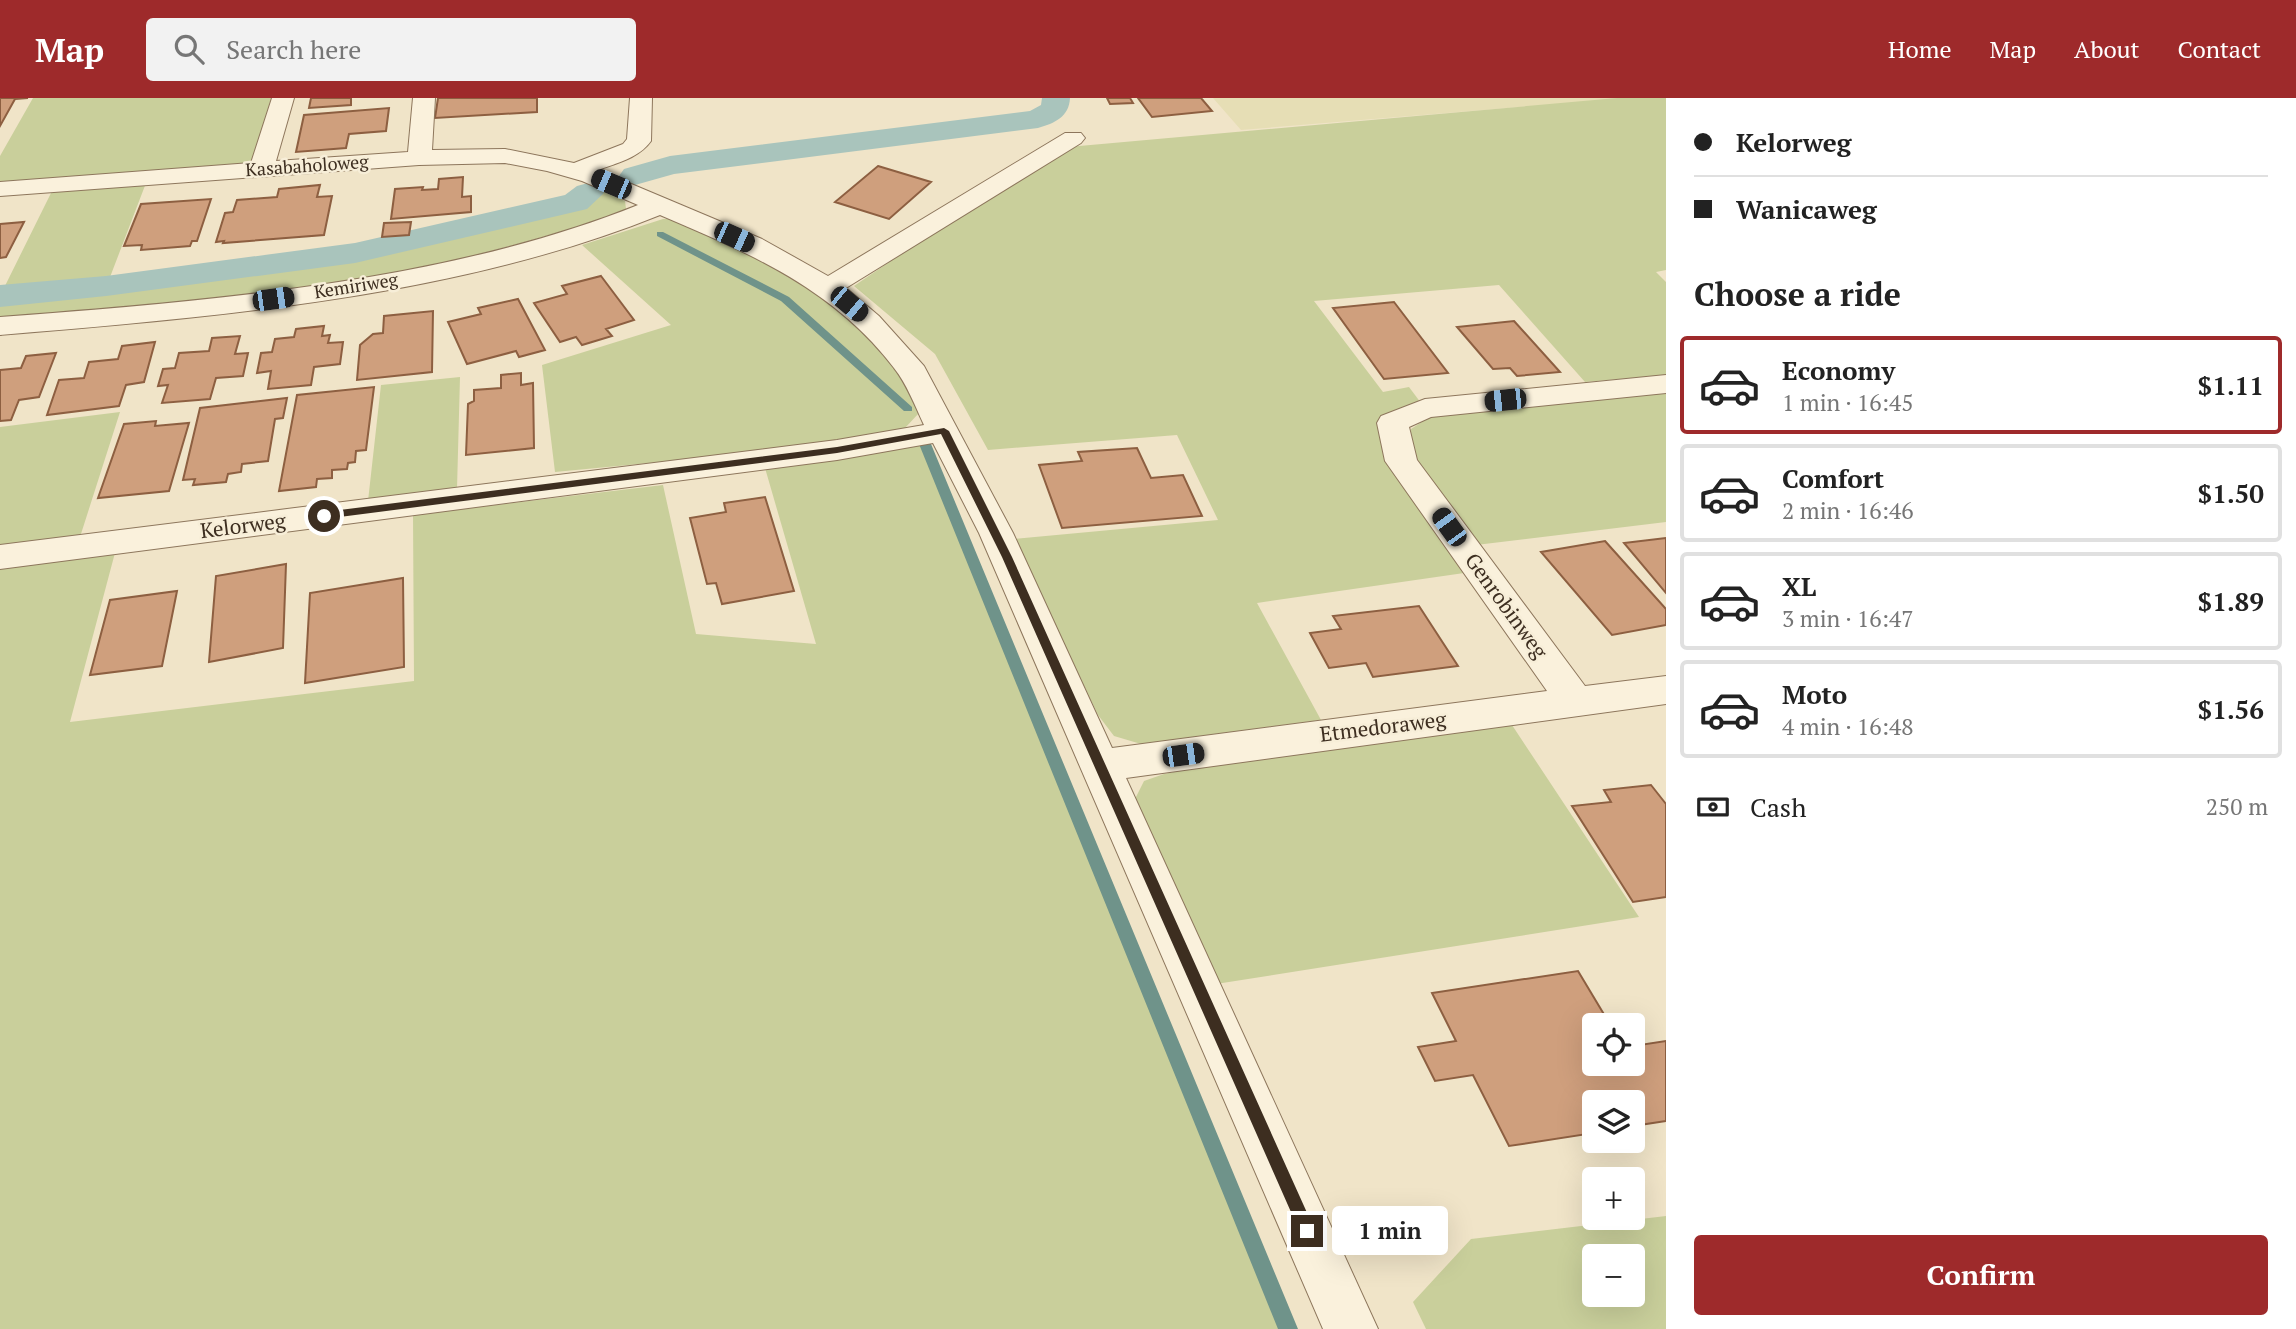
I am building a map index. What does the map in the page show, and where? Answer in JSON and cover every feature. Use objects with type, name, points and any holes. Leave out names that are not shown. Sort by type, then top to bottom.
[{"type":"street","points":[[261,170],[283,98]]},
{"type":"street","points":[[419,158],[425,98]]},
{"type":"street","points":[[575,171],[631,149],[639,141],[641,98]]},
{"type":"street","points":[[828,287],[1073,138]]},
{"type":"street","name":"Kasabaholoweg","points":[[0,189],[419,158],[505,156],[575,171],[611,184],[753,245],[828,287],[869,322],[909,366],[996,534],[1351,1329]]},
{"type":"street","name":"Kemiriweg","points":[[0,326],[222,306],[375,285],[608,228],[661,205]]},
{"type":"street","name":"Genrobinweg","points":[[1576,703],[1401,461],[1392,423],[1425,408],[1666,384]]},
{"type":"street","name":"Kelorweg","points":[[0,557],[837,450],[944,431]]},
{"type":"street","name":"Etmedoraweg","points":[[1100,766],[1666,690]]},
{"type":"shaded area","points":[[1213,98],[1617,98],[1618,99],[1241,130]]},
{"type":"green space","points":[[33,98],[271,98],[254,159],[241,165],[0,182],[0,156]]},
{"type":"green space","points":[[1617,98],[1666,98],[1666,270],[1656,272],[1666,282],[1666,375],[1585,382],[1499,285],[1314,301],[1383,392],[1409,387],[1421,403],[1384,418],[1471,572],[1257,603],[1321,720],[1141,744],[1114,736],[1098,715],[1014,539],[1218,520],[1177,435],[988,450],[935,354],[854,286],[1057,148]]},
{"type":"green space","points":[[146,183],[107,285],[355,253],[576,202],[599,189],[625,201],[626,209],[622,214],[530,241],[375,278],[282,293],[0,318],[0,296],[52,191]]},
{"type":"green space","points":[[681,218],[787,273],[850,318],[877,345],[901,376],[919,413],[905,428],[849,444],[555,472],[542,365],[671,325],[582,245],[663,219]]},
{"type":"green space","points":[[460,377],[457,489],[368,501],[381,385]]},
{"type":"green space","points":[[1666,389],[1666,522],[1476,545],[1411,458],[1411,429],[1437,412]]},
{"type":"green space","points":[[120,412],[80,537],[0,546],[0,427]]},
{"type":"green space","points":[[925,444],[1288,1329],[0,1329],[0,563],[116,549],[70,722],[414,681],[413,515],[663,485],[696,634],[816,644],[765,468]]},
{"type":"green space","points":[[1512,725],[1639,917],[1216,984],[1134,801],[1144,781],[1164,774],[1228,761]]},
{"type":"green space","points":[[1666,1216],[1666,1329],[1426,1329],[1413,1302],[1471,1239],[1582,1226],[1582,1230],[1645,1230],[1645,1218]]},
{"type":"building","points":[[0,98],[28,98],[15,99],[0,126]]},
{"type":"building","points":[[311,98],[351,98],[351,105],[309,108]]},
{"type":"building","points":[[438,98],[537,98],[537,112],[435,118]]},
{"type":"building","points":[[1107,98],[1130,98],[1133,103],[1110,104]]},
{"type":"building","points":[[1138,98],[1201,98],[1212,111],[1152,117]]},
{"type":"building","points":[[389,108],[386,131],[349,134],[346,148],[296,152],[304,115]]},
{"type":"building","points":[[878,166],[931,182],[889,219],[835,202]]},
{"type":"building","points":[[463,177],[462,197],[471,196],[471,212],[391,219],[395,189],[438,189],[439,179]]},
{"type":"building","points":[[320,185],[317,197],[332,196],[324,235],[216,242],[225,213],[233,212],[237,200],[277,197],[279,189]]},
{"type":"building","points":[[211,199],[197,241],[192,241],[190,246],[141,250],[142,245],[124,246],[141,204]]},
{"type":"building","points":[[24,222],[6,257],[0,258],[0,224]]},
{"type":"building","points":[[411,222],[409,235],[382,237],[384,223]]},
{"type":"building","points":[[601,276],[634,320],[606,329],[612,336],[582,345],[576,337],[560,342],[534,303],[567,294],[562,286]]},
{"type":"building","points":[[518,299],[545,350],[519,357],[516,351],[467,364],[448,322],[481,314],[478,308]]},
{"type":"building","points":[[1394,302],[1448,373],[1384,379],[1333,308]]},
{"type":"building","points":[[433,311],[432,372],[357,380],[360,345],[373,334],[383,333],[384,316]]},
{"type":"building","points":[[1514,321],[1560,372],[1517,376],[1510,368],[1493,369],[1457,327]]},
{"type":"building","points":[[324,326],[322,336],[330,335],[328,343],[343,342],[340,364],[314,367],[311,385],[268,389],[271,371],[257,373],[261,353],[272,352],[275,339],[294,337],[296,329]]},
{"type":"building","points":[[240,336],[235,354],[248,353],[243,376],[216,378],[210,399],[162,403],[168,385],[158,386],[163,369],[175,368],[179,353],[209,351],[212,338]]},
{"type":"building","points":[[155,342],[144,382],[126,385],[119,406],[47,415],[59,380],[84,378],[89,362],[118,359],[122,346]]},
{"type":"building","points":[[56,353],[39,397],[19,400],[11,420],[0,421],[0,370],[21,368],[26,356]]},
{"type":"building","points":[[521,373],[521,385],[533,383],[534,448],[466,455],[468,404],[474,401],[474,390],[501,388],[501,375]]},
{"type":"building","points":[[374,387],[366,450],[356,451],[355,462],[348,463],[347,469],[332,470],[332,478],[317,479],[316,487],[279,491],[297,395]]},
{"type":"building","points":[[287,398],[283,418],[275,419],[268,461],[242,464],[241,472],[228,474],[226,482],[193,485],[195,479],[183,480],[200,408]]},
{"type":"building","points":[[156,421],[155,426],[189,423],[169,491],[98,498],[124,424]]},
{"type":"building","points":[[1137,448],[1151,478],[1183,475],[1202,516],[1062,528],[1039,465],[1082,461],[1078,452]]},
{"type":"building","points":[[765,497],[794,591],[722,604],[716,583],[707,584],[690,518],[726,512],[724,503]]},
{"type":"building","points":[[1666,538],[1666,593],[1624,543]]},
{"type":"building","points":[[1605,541],[1666,609],[1666,625],[1612,635],[1541,552]]},
{"type":"building","points":[[286,564],[283,648],[209,662],[216,576]]},
{"type":"building","points":[[403,578],[404,667],[305,683],[310,593]]},
{"type":"building","points":[[177,591],[162,666],[90,675],[110,600]]},
{"type":"building","points":[[1419,606],[1458,666],[1373,677],[1366,663],[1329,668],[1310,633],[1341,629],[1333,616]]},
{"type":"building","points":[[1651,785],[1666,804],[1666,897],[1633,902],[1572,806],[1611,802],[1604,790]]},
{"type":"building","points":[[1578,971],[1603,1013],[1582,1013],[1582,1076],[1645,1076],[1645,1044],[1666,1041],[1666,1121],[1645,1124],[1645,1090],[1582,1090],[1582,1135],[1509,1146],[1473,1075],[1435,1081],[1418,1047],[1456,1041],[1432,993]]},
{"type":"waterway","points":[[635,176],[670,165],[1038,119],[1055,109],[1056,98]]},
{"type":"waterway","points":[[0,296],[106,286],[355,253],[576,202],[588,193]]},
{"type":"waterway","points":[[660,234],[785,299],[908,409]]},
{"type":"waterway","points":[[925,444],[1288,1329]]},
{"type":"route","points":[[324,516],[837,450],[944,431],[1007,557],[1307,1231]]}]
